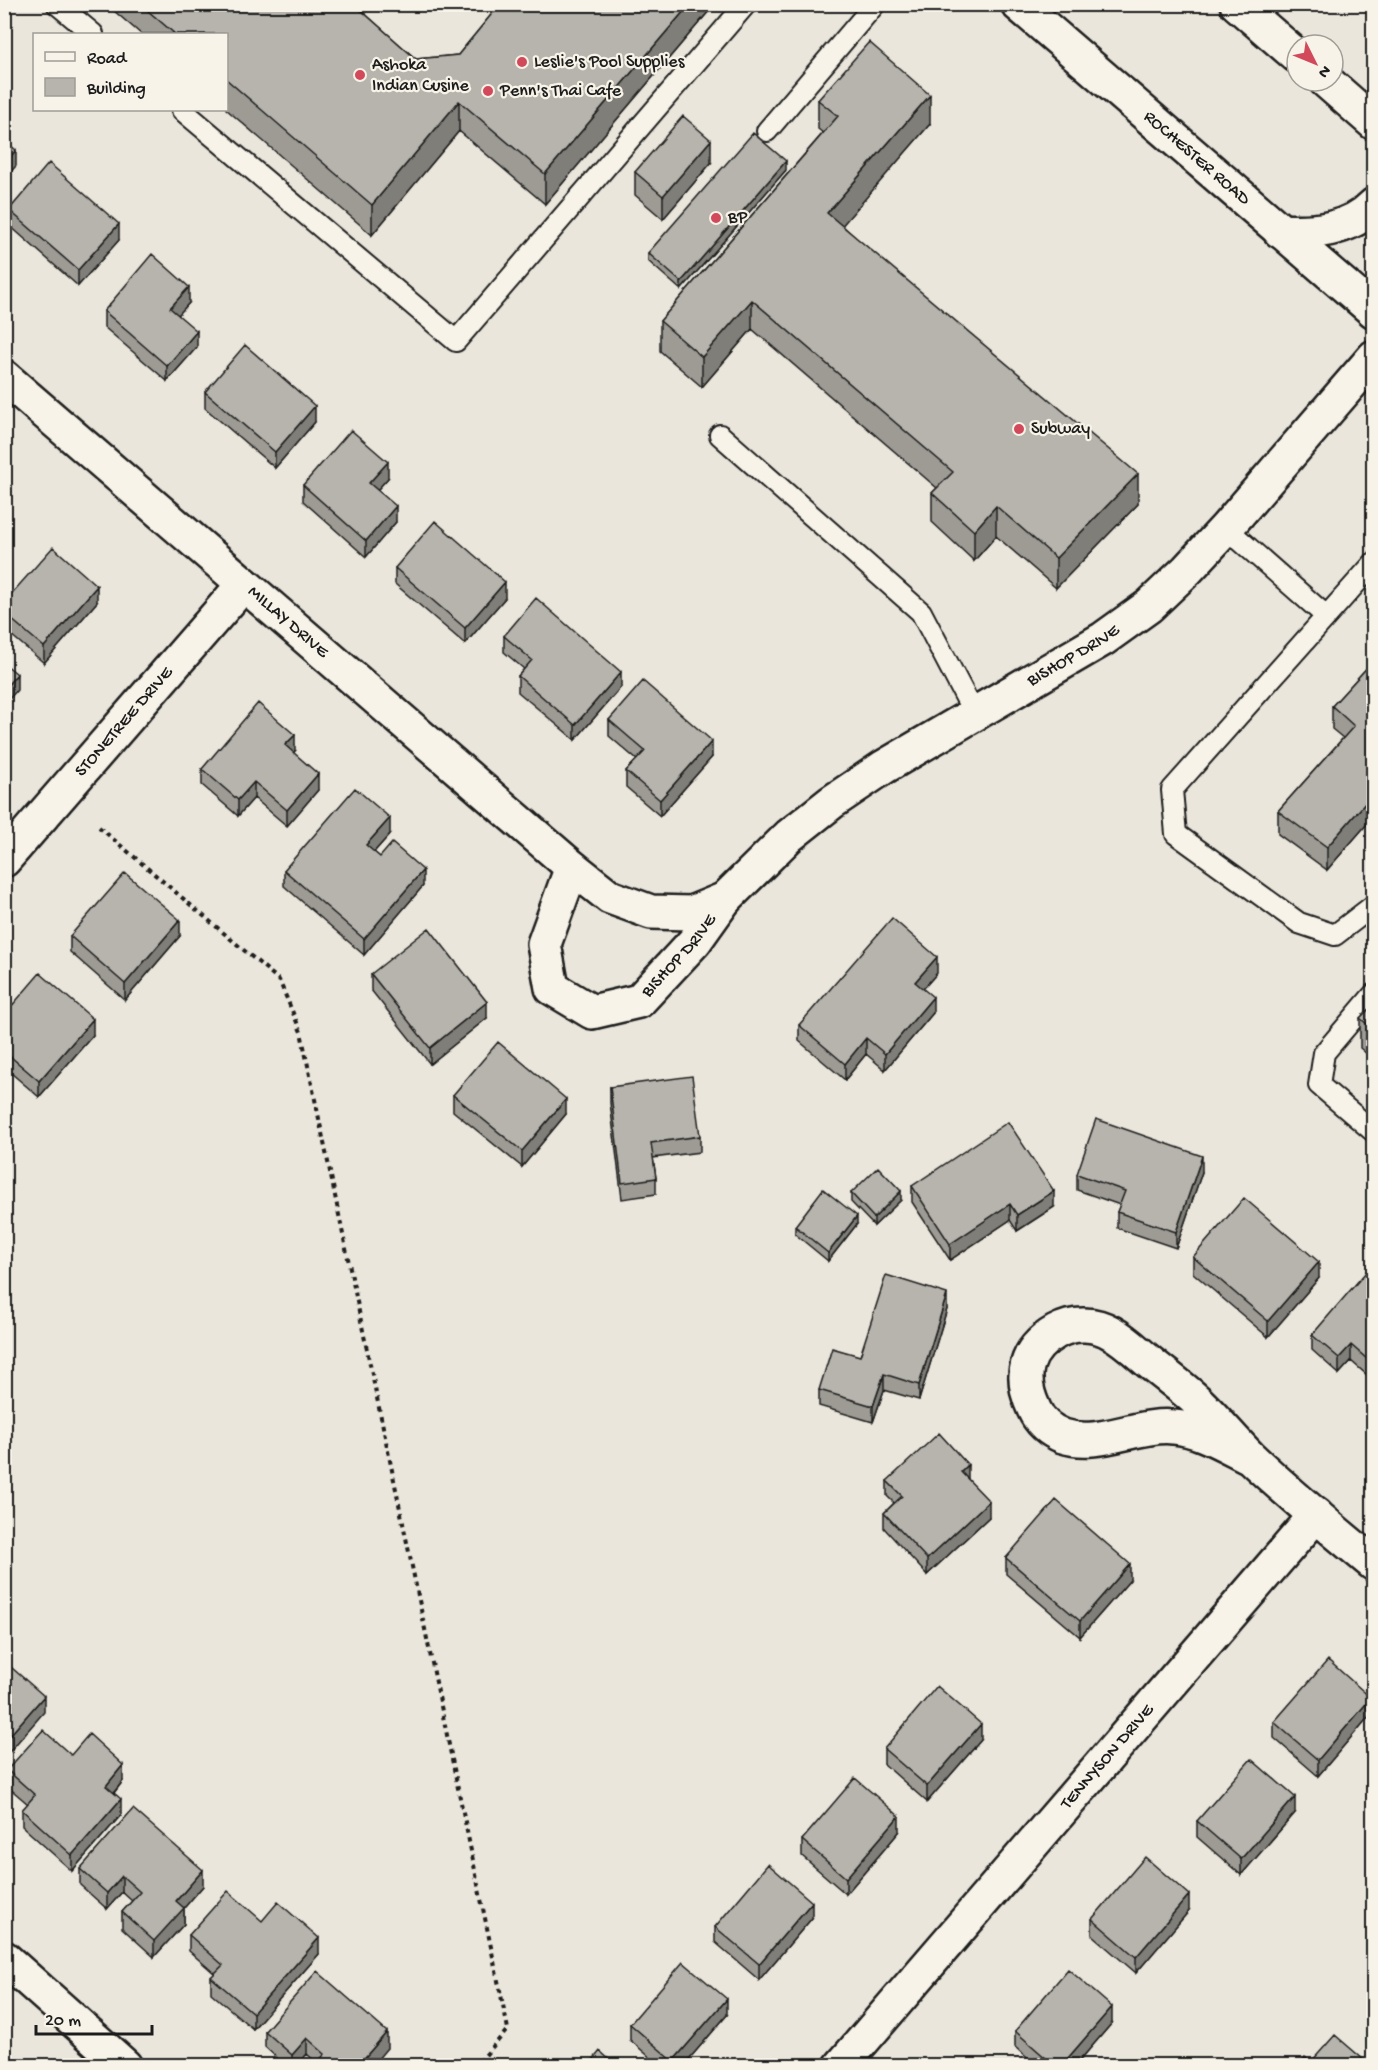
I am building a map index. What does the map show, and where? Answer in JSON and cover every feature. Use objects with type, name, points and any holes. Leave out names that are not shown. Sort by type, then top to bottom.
[{"type":"street","name":"ROCHESTER ROAD","points":[[1018,4],[1374,311]]},
{"type":"street","points":[[1237,4],[1285,46]]},
{"type":"street","points":[[1340,93],[1374,123]]},
{"type":"street","points":[[1280,231],[1308,233],[1328,229],[1351,221],[1374,205]]},
{"type":"street","name":"BISHOP DRIVE","points":[[572,867],[544,944],[552,988],[592,1012],[639,1001],[695,941],[725,899],[789,836],[832,802],[884,767],[1103,639],[1149,606],[1226,528],[1374,357]]},
{"type":"street","name":"MILLAY DRIVE","points":[[4,377],[572,867],[610,897],[651,912]]},
{"type":"street","name":"STONETREE DRIVE","points":[[4,860],[244,584]]},
{"type":"street","name":"BISHOP DRIVE","points":[[651,912],[691,913],[725,899]]},
{"type":"street","points":[[1250,1457],[1197,1433],[1176,1427],[1154,1426],[1092,1438],[1074,1439],[1060,1435],[1038,1418],[1031,1403],[1024,1378],[1028,1362],[1047,1337],[1062,1329],[1077,1325],[1095,1326],[1112,1333],[1197,1401],[1250,1457],[1374,1564]]},
{"type":"street","name":"TENNYSON DRIVE","points":[[841,2066],[1316,1515]]},
{"type":"street","points":[[4,1958],[125,2066]]},
{"type":"lane","points":[[57,4],[92,33]]},
{"type":"lane","points":[[183,111],[456,342],[746,4]]},
{"type":"lane","points":[[767,131],[874,4]]},
{"type":"lane","points":[[720,435],[921,612],[975,715]]},
{"type":"lane","points":[[1226,528],[1326,616]]},
{"type":"lane","points":[[1374,563],[1172,790],[1176,834],[1299,923],[1335,934],[1374,905]]},
{"type":"lane","points":[[1374,994],[1324,1053],[1319,1085],[1374,1132]]},
{"type":"path","points":[[99,826],[279,980],[301,1032],[508,2029],[476,2066]]},
{"type":"building","points":[[140,4],[354,4],[416,59],[458,55],[500,4],[690,4],[545,174],[459,101],[372,205],[228,81],[228,33],[174,33]]},
{"type":"building","points":[[869,42],[930,95],[827,213],[1138,474],[1056,558],[996,506],[974,531],[932,493],[953,472],[752,300],[702,357],[660,321],[838,116],[818,100]]},
{"type":"building","points":[[683,116],[711,140],[663,196],[635,172]]},
{"type":"building","points":[[753,133],[786,161],[681,282],[648,253]]},
{"type":"building","points":[[4,140],[16,150],[4,164]]},
{"type":"building","points":[[49,163],[119,224],[78,270],[9,210]]},
{"type":"building","points":[[152,254],[189,287],[170,308],[197,331],[167,366],[104,311]]},
{"type":"building","points":[[245,345],[315,406],[275,452],[205,392]]},
{"type":"building","points":[[351,430],[388,462],[369,483],[396,506],[366,541],[303,485]]},
{"type":"building","points":[[435,521],[505,582],[465,628],[395,568]]},
{"type":"building","points":[[53,547],[97,586],[44,647],[4,613],[4,602]]},
{"type":"building","points":[[536,598],[621,672],[575,725],[518,676],[532,660],[504,636]]},
{"type":"building","points":[[1374,660],[1374,793],[1327,847],[1278,811],[1354,726],[1332,706]]},
{"type":"building","points":[[4,663],[17,674],[4,689]]},
{"type":"building","points":[[643,681],[712,741],[660,800],[626,771],[645,751],[609,720]]},
{"type":"building","points":[[258,703],[295,735],[285,745],[318,774],[287,810],[254,782],[238,800],[202,769]]},
{"type":"building","points":[[355,788],[390,818],[366,845],[380,857],[392,843],[423,870],[364,939],[284,870]]},
{"type":"building","points":[[125,873],[180,920],[125,984],[70,936]]},
{"type":"building","points":[[892,918],[937,957],[915,982],[933,997],[885,1054],[866,1038],[845,1064],[799,1025]]},
{"type":"building","points":[[429,928],[487,1002],[430,1048],[371,974]]},
{"type":"building","points":[[40,973],[93,1019],[39,1081],[4,1051],[4,1015]]},
{"type":"building","points":[[1374,1004],[1374,1030],[1360,1018]]},
{"type":"building","points":[[498,1042],[566,1099],[522,1151],[453,1095]]},
{"type":"building","points":[[692,1076],[700,1136],[651,1143],[656,1178],[622,1183],[610,1087]]},
{"type":"building","points":[[1096,1119],[1202,1156],[1176,1232],[1117,1212],[1125,1191],[1077,1174]]},
{"type":"building","points":[[1008,1122],[1054,1191],[1017,1215],[1010,1204],[950,1244],[912,1186]]},
{"type":"building","points":[[878,1167],[901,1191],[874,1218],[851,1193]]},
{"type":"building","points":[[823,1189],[857,1216],[828,1253],[795,1226]]},
{"type":"building","points":[[1244,1198],[1319,1262],[1268,1321],[1193,1257]]},
{"type":"building","points":[[1366,1272],[1374,1278],[1374,1365],[1351,1345],[1339,1358],[1312,1335]]},
{"type":"building","points":[[886,1275],[947,1294],[919,1385],[884,1374],[873,1406],[819,1390],[832,1348],[860,1356]]},
{"type":"building","points":[[939,1433],[968,1465],[961,1472],[989,1501],[927,1559],[884,1513],[902,1496],[887,1481]]},
{"type":"building","points":[[1056,1500],[1130,1564],[1080,1621],[1006,1558]]},
{"type":"building","points":[[1328,1660],[1371,1698],[1318,1760],[1274,1722]]},
{"type":"building","points":[[4,1661],[44,1696],[4,1742]]},
{"type":"building","points":[[937,1686],[981,1724],[927,1786],[884,1749]]},
{"type":"building","points":[[43,1730],[71,1755],[89,1734],[123,1765],[106,1786],[121,1799],[72,1855],[22,1810],[35,1795],[7,1770]]},
{"type":"building","points":[[1251,1759],[1295,1797],[1241,1859],[1197,1821]]},
{"type":"building","points":[[855,1778],[899,1816],[846,1878],[802,1840]]},
{"type":"building","points":[[133,1809],[203,1870],[176,1901],[184,1908],[154,1941],[122,1912],[140,1892],[122,1876],[107,1893],[80,1869]]},
{"type":"building","points":[[1145,1857],[1189,1895],[1136,1957],[1092,1919]]},
{"type":"building","points":[[768,1864],[812,1902],[759,1964],[715,1927]]},
{"type":"building","points":[[228,1891],[262,1921],[278,1902],[319,1938],[253,2013],[211,1977],[223,1965],[189,1935]]},
{"type":"building","points":[[683,1962],[727,1999],[673,2061],[630,2024]]},
{"type":"building","points":[[1068,1969],[1112,2007],[1061,2066],[1055,2066],[1015,2031]]},
{"type":"building","points":[[317,1971],[387,2032],[360,2063],[363,2066],[314,2066],[325,2054],[307,2038],[292,2055],[265,2031]]},
{"type":"building","points":[[1335,2035],[1371,2066],[1298,2066],[1305,2057],[1311,2062]]},
{"type":"building","points":[[600,2051],[616,2066],[588,2066]]},
{"type":"place","name":"Leslie's Pool Supplies","points":[[522,62]]},
{"type":"place","name":"Ashoka Indian Cusine","points":[[360,75]]},
{"type":"place","name":"Penn's Thai Cafe","points":[[488,91]]},
{"type":"place","name":"BP","points":[[716,218]]},
{"type":"place","name":"Subway","points":[[1019,429]]}]
